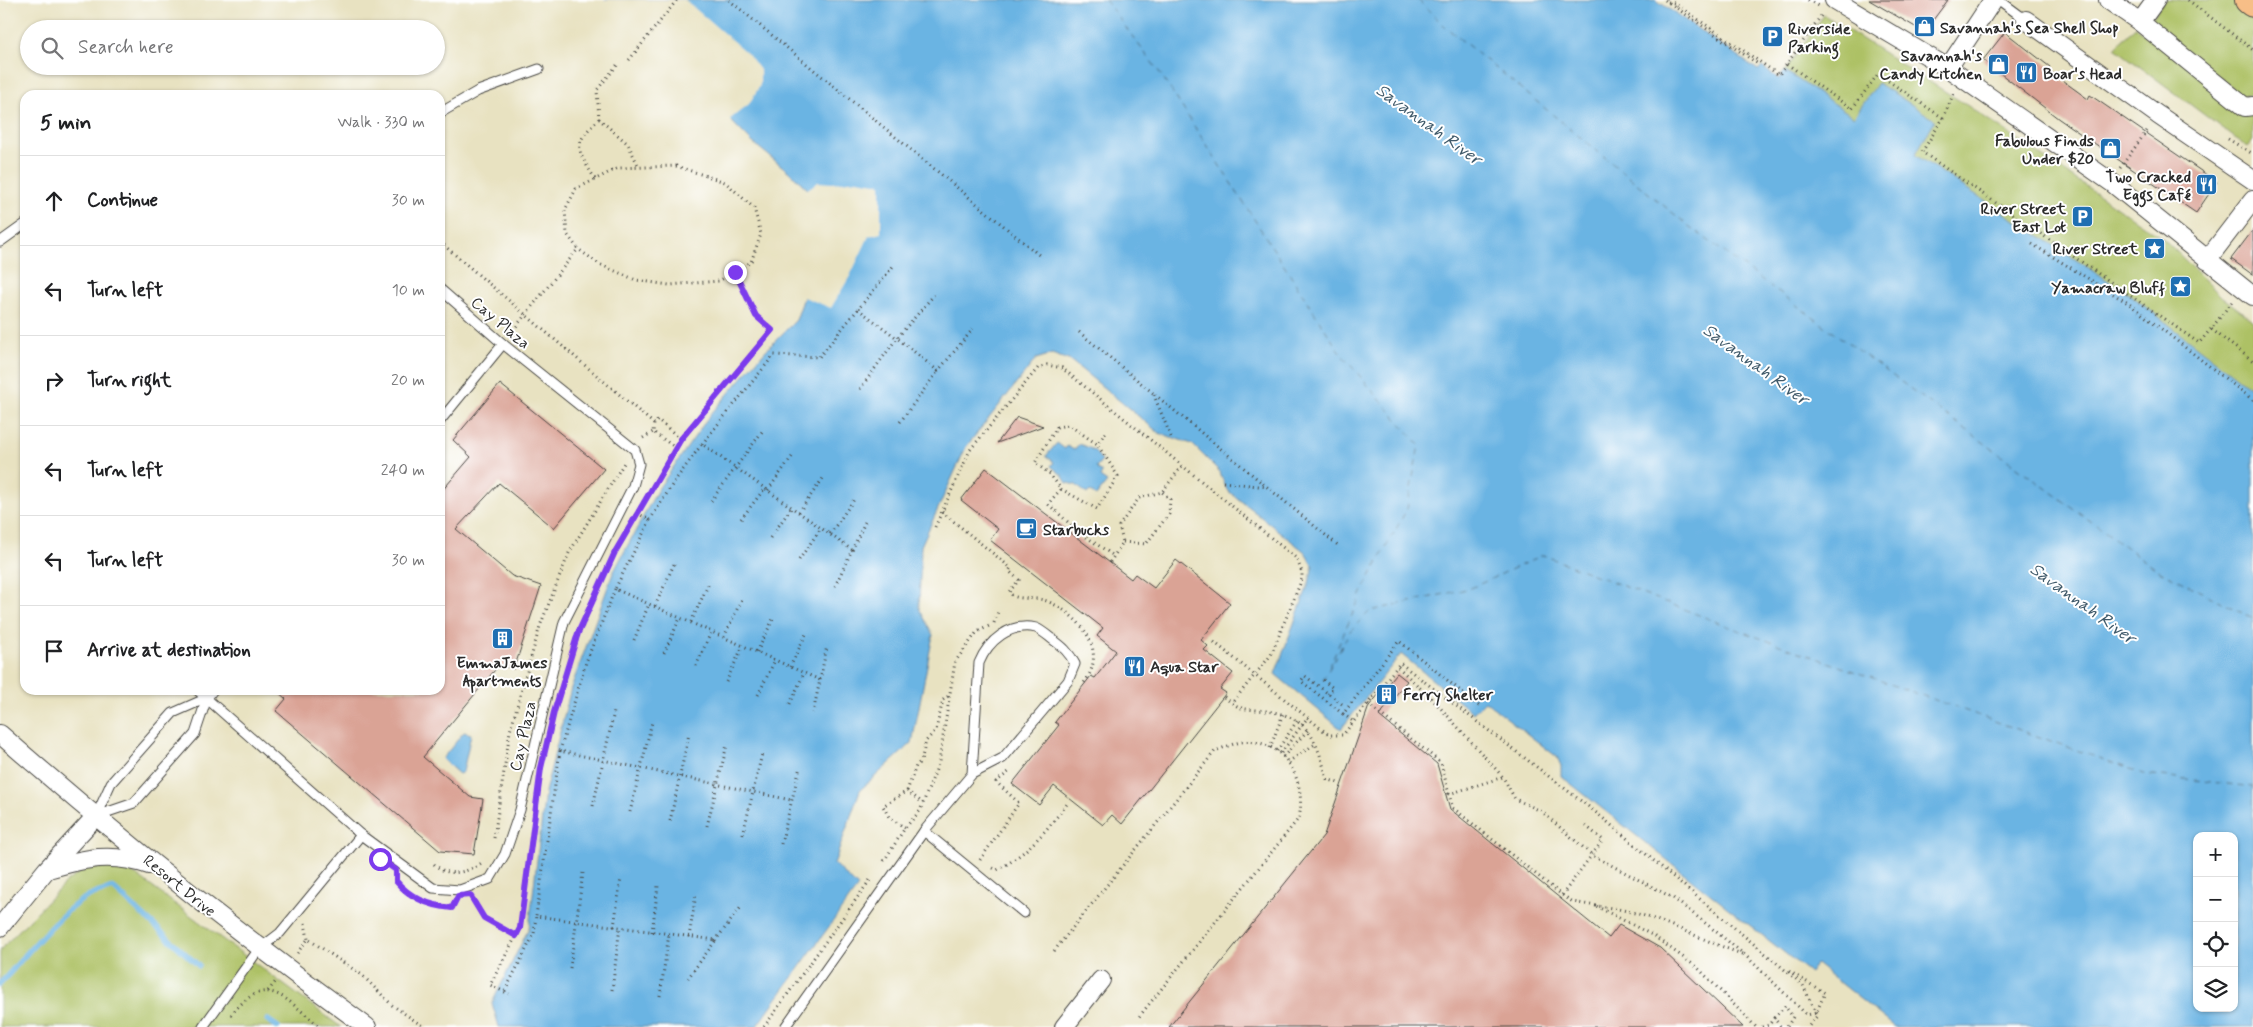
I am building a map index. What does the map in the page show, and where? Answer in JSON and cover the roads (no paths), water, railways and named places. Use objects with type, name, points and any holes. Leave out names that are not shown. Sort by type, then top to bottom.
[{"type":"main road","points":[[2249,0],[2253,3]]},
{"type":"street","points":[[1948,68],[1994,0]]},
{"type":"street","points":[[2108,0],[2140,22],[2245,107],[2253,106]]},
{"type":"street","points":[[2140,22],[2156,0]]},
{"type":"street","points":[[1829,5],[1948,68],[2111,182],[2253,296]]},
{"type":"street","points":[[2026,20],[2158,115],[2253,180]]},
{"type":"street","points":[[2207,260],[2253,200]]},
{"type":"street","name":"Resort Drive","points":[[0,734],[96,816],[259,949],[367,1027]]},
{"type":"street","points":[[0,927],[47,869],[96,816]]},
{"type":"street","points":[[47,869],[103,856],[130,858],[159,868]]},
{"type":"street","points":[[1064,1027],[1101,980]]},
{"type":"lane","points":[[1999,0],[2026,20]]},
{"type":"lane","points":[[445,110],[478,91],[538,69]]},
{"type":"lane","points":[[0,242],[20,228]]},
{"type":"lane","name":"Cay Plaza","points":[[204,695],[361,835],[434,888],[468,891],[490,879],[505,854],[520,810],[564,622],[633,486],[639,464],[632,447],[503,344],[445,294]]},
{"type":"lane","points":[[445,415],[503,344]]},
{"type":"lane","points":[[784,1027],[924,832],[972,774],[1003,758],[1068,681],[1075,664],[1069,651],[1037,628],[1011,629],[993,640],[979,663],[972,774]]},
{"type":"lane","points":[[96,816],[134,803],[195,734],[209,695]]},
{"type":"lane","points":[[96,816],[112,783],[174,713],[207,698]]},
{"type":"lane","points":[[924,832],[1024,913]]},
{"type":"lane","points":[[203,1027],[259,949],[280,933],[361,835]]},
{"type":"water","name":"Savannah River","points":[[604,0],[1656,0],[1758,70],[1762,67],[1779,79],[1785,71],[1854,117],[1878,83],[1935,120],[1915,155],[2133,297],[2253,390],[2253,1027],[1895,1027],[1816,964],[1810,973],[1561,776],[1561,766],[1557,757],[1485,701],[1473,713],[1401,654],[1341,729],[1275,674],[1309,583],[1313,565],[1305,552],[1227,490],[1219,471],[1192,444],[1159,433],[1071,361],[1052,354],[1036,359],[966,447],[921,546],[919,608],[933,635],[912,743],[860,790],[834,864],[858,887],[756,1027],[499,1027],[492,1003],[529,928],[545,792],[571,688],[613,573],[658,489],[710,415],[766,350],[796,320],[804,297],[824,293],[834,251],[837,217],[793,175],[752,142],[668,57]]},
{"type":"water","points":[[1057,443],[1065,449],[1067,446],[1074,450],[1079,444],[1094,450],[1102,461],[1096,468],[1102,473],[1100,477],[1107,482],[1096,496],[1090,491],[1087,494],[1076,485],[1067,483],[1062,475],[1051,466],[1054,462],[1046,456]]},
{"type":"water","points":[[464,732],[471,734],[463,772],[459,774],[442,759]]},
{"type":"waterway","points":[[0,984],[68,910],[91,895],[113,888],[199,966]]},
{"type":"waterway","points":[[268,1020],[278,1027]]},
{"type":"place","name":"Savannah's Sea Shell Shop","points":[[1924,27]]},
{"type":"place","name":"Riverside Parking","points":[[1772,37]]},
{"type":"place","name":"Savannah's Candy Kitchen","points":[[1998,64]]},
{"type":"place","name":"Boar's Head","points":[[2027,73]]},
{"type":"place","name":"Fabulous Finds Under $20","points":[[2110,149]]},
{"type":"place","name":"Two Cracked Eggs Café","points":[[2207,185]]},
{"type":"place","name":"River Street East Lot","points":[[2082,217]]},
{"type":"place","name":"River Street","points":[[2154,248]]},
{"type":"place","name":"Yamacraw Bluff","points":[[2181,287]]},
{"type":"place","name":"Starbucks","points":[[1027,529]]},
{"type":"place","name":"EmmaJames Apartments","points":[[502,638]]},
{"type":"place","name":"Aqua Star","points":[[1134,666]]},
{"type":"place","name":"Ferry Shelter","points":[[1387,694]]}]
